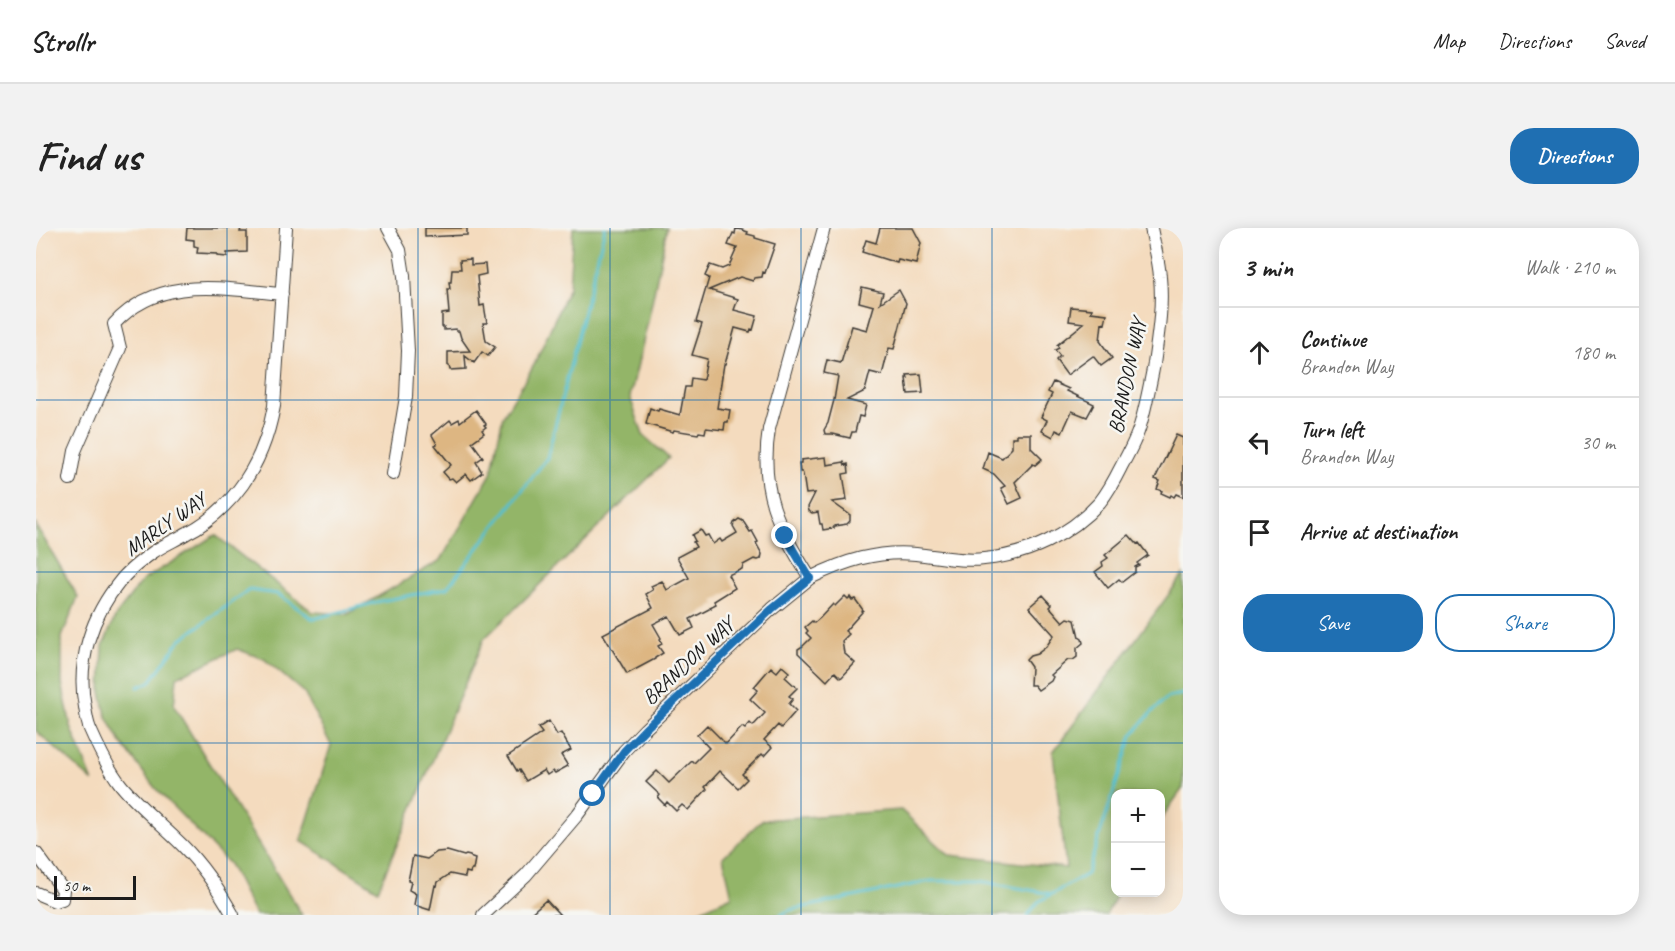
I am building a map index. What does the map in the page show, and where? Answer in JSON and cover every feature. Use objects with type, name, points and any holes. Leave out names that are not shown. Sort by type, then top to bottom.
[{"type":"street","name":"MARLY WAY","points":[[233,915],[215,884],[184,847],[120,784],[89,727],[83,697],[82,676],[85,649],[102,605],[122,578],[154,552],[213,516],[240,489],[259,458],[270,430],[274,406],[286,228]]},
{"type":"street","points":[[388,228],[400,250],[404,276],[408,351],[405,398],[393,474]]},
{"type":"street","points":[[810,578],[781,529],[772,507],[765,469],[769,429],[824,228]]},
{"type":"street","name":"BRANDON WAY","points":[[483,915],[526,875],[578,814],[624,751],[645,729],[772,609],[810,578],[849,561],[875,555],[897,553],[983,560],[1019,553],[1052,540],[1080,522],[1095,507],[1127,457],[1140,427],[1152,373],[1161,318],[1161,277],[1151,228]]},
{"type":"street","points":[[70,479],[75,451],[120,348],[114,324],[123,315],[135,306],[174,290],[206,288],[282,294]]},
{"type":"street","points":[[36,853],[63,890],[62,899],[55,901],[36,893]]},
{"type":"green space","points":[[573,228],[667,228],[630,397],[643,435],[669,458],[484,639],[378,890],[301,841],[331,745],[304,693],[264,659],[237,649],[177,677],[174,706],[302,915],[255,915],[229,864],[155,788],[120,741],[106,715],[101,692],[103,646],[116,615],[143,580],[215,535],[313,612],[348,614],[441,560],[491,474],[503,416],[534,365],[569,287]]},
{"type":"green space","points":[[36,525],[78,597],[62,637],[62,683],[71,727],[93,782],[36,731]]},
{"type":"green space","points":[[1183,575],[1183,788],[1165,813],[1165,789],[1111,789],[1111,897],[1116,897],[1106,915],[690,915],[732,896],[723,857],[762,820],[901,810],[949,855],[1066,868],[1053,752]]},
{"type":"building","points":[[187,228],[241,228],[240,232],[247,232],[247,252],[227,253],[227,257],[197,253],[198,247],[194,246],[194,240],[186,239]]},
{"type":"building","points":[[425,228],[467,228],[467,235],[425,237]]},
{"type":"building","points":[[736,228],[748,232],[747,234],[755,238],[775,244],[762,277],[754,278],[753,281],[740,277],[709,290],[738,299],[734,310],[757,316],[753,330],[751,329],[750,332],[735,328],[724,364],[717,408],[730,410],[728,422],[725,422],[724,430],[706,428],[705,433],[699,432],[698,434],[674,430],[673,432],[646,424],[650,408],[680,415],[685,387],[690,387],[691,378],[703,380],[707,359],[692,355],[702,324],[696,322],[709,278],[705,276],[710,265],[722,269],[729,266],[737,248],[728,245]]},
{"type":"building","points":[[880,228],[913,228],[921,243],[916,264],[898,260],[897,263],[862,252],[866,240],[876,243]]},
{"type":"building","points":[[471,259],[471,265],[485,264],[486,274],[477,276],[480,306],[484,305],[487,323],[483,323],[486,341],[495,347],[488,356],[482,352],[474,363],[465,356],[466,369],[450,370],[448,352],[470,351],[459,331],[444,330],[442,314],[449,313],[447,289],[450,289],[452,269],[461,269],[460,260]]},
{"type":"building","points":[[862,287],[883,292],[880,303],[899,290],[906,303],[894,349],[889,348],[882,375],[870,372],[865,391],[847,400],[866,405],[863,417],[859,416],[855,432],[852,432],[850,438],[825,434],[824,430],[834,400],[838,376],[824,373],[827,360],[841,363],[852,326],[867,330],[874,306],[859,302]]},
{"type":"building","points":[[1071,307],[1092,309],[1091,312],[1107,314],[1105,324],[1102,323],[1100,341],[1112,358],[1101,366],[1093,356],[1067,375],[1056,360],[1060,356],[1055,350],[1059,348],[1057,345],[1084,323],[1069,321]]},
{"type":"building","points":[[921,374],[923,393],[908,394],[907,375]]},
{"type":"building","points":[[1053,382],[1094,404],[1087,417],[1072,411],[1062,433],[1056,430],[1053,437],[1042,431],[1047,420],[1041,417],[1052,394],[1048,392]]},
{"type":"building","points":[[476,410],[486,424],[482,430],[484,433],[472,442],[483,457],[476,462],[482,472],[471,480],[466,474],[456,482],[452,478],[449,479],[443,472],[451,465],[435,445],[437,444],[432,435],[450,420],[452,423],[459,419],[460,422]]},
{"type":"building","points":[[1017,434],[1031,434],[1031,448],[1042,459],[1035,465],[1033,464],[1015,482],[1022,498],[1009,504],[1001,488],[1005,486],[994,474],[983,469],[988,452],[1002,458],[1012,448],[1012,437],[1017,437]]},
{"type":"building","points":[[1176,435],[1183,438],[1183,497],[1176,494],[1170,497],[1161,493],[1162,491],[1157,489],[1160,481],[1155,479]]},
{"type":"building","points":[[826,457],[827,465],[844,462],[845,465],[848,464],[849,473],[843,474],[847,500],[832,502],[850,515],[850,521],[847,524],[823,530],[818,512],[809,511],[808,507],[815,493],[806,494],[799,463],[801,460]]},
{"type":"building","points":[[739,519],[750,532],[752,531],[762,554],[761,559],[754,559],[743,565],[742,569],[728,575],[735,588],[714,601],[716,604],[711,608],[690,619],[694,628],[680,635],[669,616],[653,624],[661,638],[662,644],[658,646],[663,653],[627,674],[603,634],[653,608],[646,594],[653,590],[651,586],[662,581],[667,590],[689,578],[677,557],[696,547],[692,535],[701,530],[705,536],[708,535],[713,544],[720,539],[722,542],[737,533],[733,526]]},
{"type":"building","points":[[1129,535],[1148,555],[1137,563],[1139,565],[1135,567],[1135,572],[1122,582],[1119,579],[1108,588],[1095,572],[1108,558],[1105,555]]},
{"type":"building","points":[[1043,595],[1063,622],[1068,618],[1075,620],[1079,637],[1083,643],[1077,648],[1077,657],[1068,660],[1051,675],[1053,677],[1051,681],[1038,690],[1034,685],[1030,685],[1031,667],[1026,660],[1046,647],[1054,635],[1029,607]]},
{"type":"building","points":[[845,596],[848,599],[850,597],[852,600],[855,599],[863,610],[845,631],[849,634],[842,641],[844,653],[855,663],[841,678],[835,672],[827,681],[798,653],[798,649],[811,638],[806,633],[808,631],[805,627],[812,621],[814,623],[833,604],[835,606]]},
{"type":"building","points":[[782,666],[789,672],[785,677],[797,688],[789,696],[793,699],[789,704],[796,711],[781,728],[778,725],[764,740],[772,747],[742,774],[747,779],[738,788],[720,771],[688,810],[682,805],[676,811],[667,802],[665,805],[658,798],[660,795],[646,782],[657,771],[669,783],[692,761],[694,763],[709,748],[697,735],[707,725],[726,744],[742,727],[745,729],[750,723],[753,726],[765,713],[750,699],[758,690],[754,687],[771,667],[777,672]]},
{"type":"building","points":[[549,721],[557,735],[561,733],[571,750],[561,755],[568,766],[547,775],[544,770],[526,781],[508,756],[542,733],[538,728]]},
{"type":"building","points":[[447,851],[475,859],[473,870],[470,873],[466,872],[465,877],[450,874],[438,882],[437,886],[435,885],[430,910],[414,905],[416,894],[409,890],[411,882],[408,881],[413,856],[427,859],[437,852]]},
{"type":"building","points":[[546,900],[560,915],[529,915]]},
{"type":"waterway","points":[[138,687],[150,682],[180,640],[249,590],[278,594],[313,619],[381,601],[447,588],[547,458],[605,228]]},
{"type":"waterway","points":[[1028,915],[1038,902],[1087,874],[1132,735],[1168,697],[1183,694]]},
{"type":"waterway","points":[[780,915],[790,910],[931,881],[979,881],[1052,894]]},
{"type":"route","points":[[593,794],[624,751],[645,729],[772,609],[810,578],[785,536]]}]
